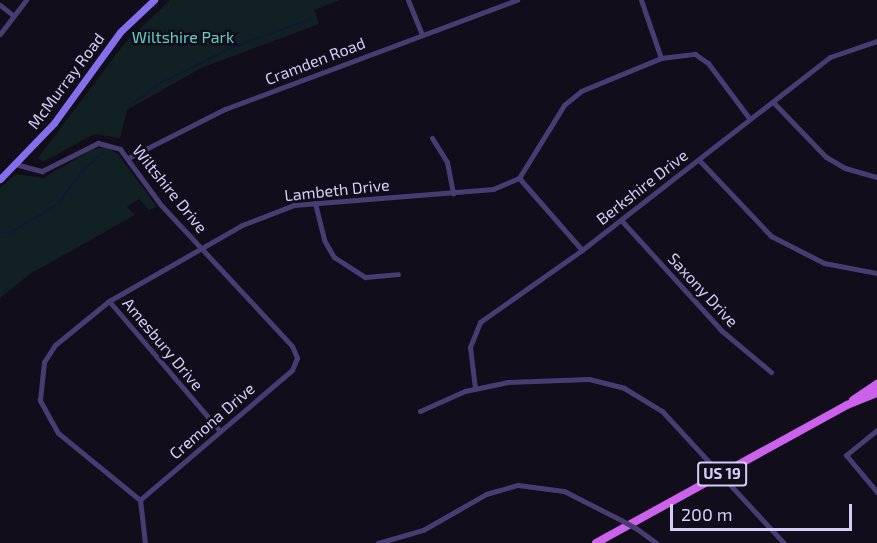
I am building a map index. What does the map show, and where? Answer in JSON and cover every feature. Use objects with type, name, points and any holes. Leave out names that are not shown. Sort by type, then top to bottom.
[{"type":"main road","name":"McMurray Road","points":[[0,179],[54,123],[120,32],[154,0]]},
{"type":"main road","name":"US 19","points":[[848,405],[877,384]]},
{"type":"main road","name":"US 19","points":[[596,543],[848,405],[877,393]]},
{"type":"street","points":[[0,34],[26,0]]},
{"type":"street","points":[[408,0],[422,35]]},
{"type":"street","name":"Cramden Road","points":[[128,158],[225,109],[517,0]]},
{"type":"street","points":[[641,0],[662,58]]},
{"type":"street","points":[[0,5],[14,15]]},
{"type":"street","name":"Berkshire Drive","points":[[475,388],[470,347],[480,322],[582,250],[830,57],[877,41]]},
{"type":"street","points":[[582,250],[519,178],[564,105],[581,91],[662,58],[696,54],[708,63],[750,118]]},
{"type":"street","points":[[773,102],[826,157],[845,168],[877,177]]},
{"type":"street","points":[[432,138],[447,162],[453,193]]},
{"type":"street","name":"Wiltshire Drive","points":[[15,164],[42,171],[98,143],[113,145],[128,158],[161,205],[292,346],[297,358]]},
{"type":"street","points":[[699,160],[771,236],[825,263],[877,273]]},
{"type":"street","name":"Lambeth Drive","points":[[140,500],[57,433],[40,400],[44,362],[55,345],[109,301],[267,213],[315,202],[493,189],[519,178]]},
{"type":"street","points":[[315,202],[324,240],[334,257],[365,277],[398,274]]},
{"type":"street","name":"Saxony Drive","points":[[621,220],[722,332],[771,372]]},
{"type":"street","name":"Amesbury Drive","points":[[109,301],[220,431]]},
{"type":"street","name":"Cremona Drive","points":[[140,500],[292,370],[297,358]]},
{"type":"street","points":[[420,411],[475,388],[508,382],[582,379],[624,388],[662,411],[784,543]]},
{"type":"street","points":[[877,430],[846,455],[877,492]]},
{"type":"street","points":[[378,543],[423,530],[486,494],[518,485],[564,491],[637,529],[656,543]]},
{"type":"street","points":[[140,500],[145,543]]},
{"type":"green space","name":"Wiltshire Park","points":[[170,0],[340,0],[314,10],[319,24],[201,68],[127,110],[120,138],[94,134],[43,162],[38,158],[124,44]]},
{"type":"green space","points":[[107,147],[118,154],[157,207],[149,210],[139,199],[127,207],[135,215],[30,274],[0,298],[0,188],[16,174],[43,178],[93,149]]},
{"type":"waterway","points":[[129,106],[161,83],[229,49],[311,19]]},
{"type":"waterway","points":[[0,233],[10,233],[58,204],[84,169],[104,152]]}]
